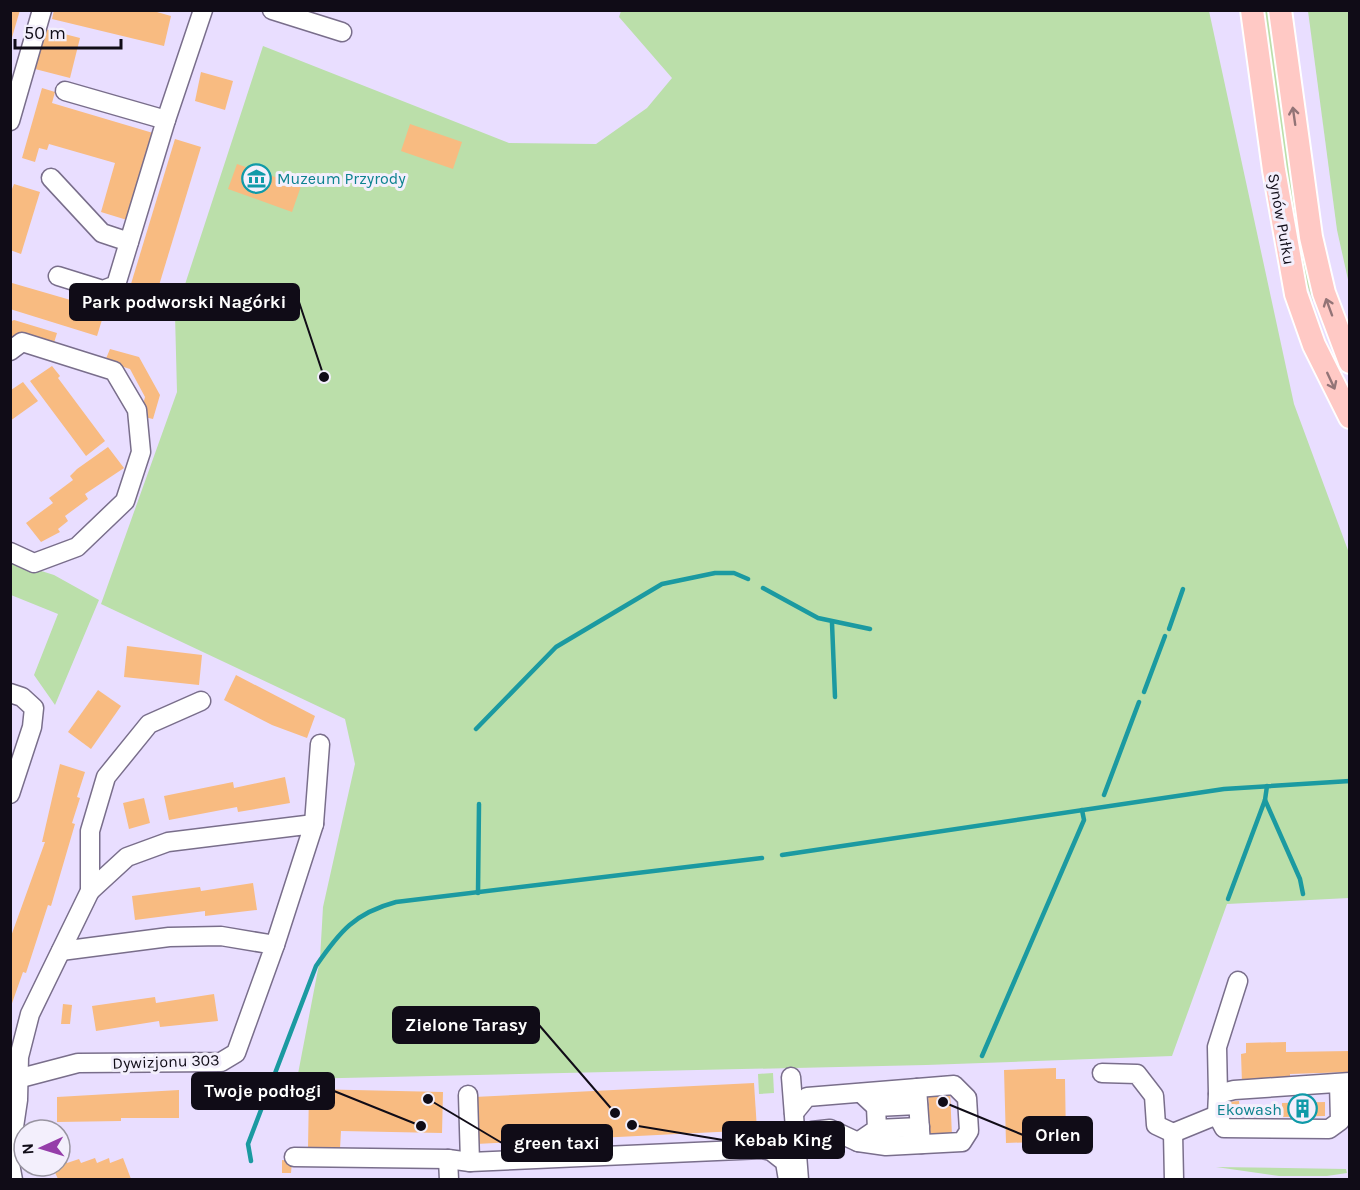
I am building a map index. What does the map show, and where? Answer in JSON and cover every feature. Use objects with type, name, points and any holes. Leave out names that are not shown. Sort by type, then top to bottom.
[{"type":"main road","name":"Synów Pułku","points":[[1252,10],[1275,181],[1296,294],[1314,345],[1350,417]]},
{"type":"main road","name":"Synów Pułku","points":[[1280,10],[1311,237],[1324,293],[1350,362]]},
{"type":"street","points":[[10,121],[42,10]]},
{"type":"street","points":[[58,276],[103,290],[116,285],[166,120],[203,10]]},
{"type":"street","points":[[272,10],[342,32]]},
{"type":"street","points":[[65,91],[166,120]]},
{"type":"street","points":[[51,178],[102,233],[129,242]]},
{"type":"street","points":[[10,351],[22,342],[114,371],[137,410],[141,452],[125,501],[77,547],[34,563],[10,552]]},
{"type":"street","points":[[10,693],[22,697],[34,708],[32,727],[10,795]]},
{"type":"street","points":[[90,891],[90,831],[106,777],[149,724],[201,701]]},
{"type":"street","name":"Dywizjonu 303","points":[[14,1077],[78,1063],[221,1062],[236,1053],[275,945],[314,824],[320,744]]},
{"type":"street","points":[[10,1154],[18,1100],[14,1077],[30,1014],[90,891],[127,857],[168,842],[314,824]]},
{"type":"street","points":[[61,951],[169,937],[221,936],[275,945]]},
{"type":"street","points":[[1218,1094],[1234,1090],[1344,1083],[1345,1121],[1329,1129],[1224,1128],[1217,1115],[1217,1047],[1238,981]]},
{"type":"street","points":[[1102,1073],[1137,1074],[1154,1096],[1156,1125],[1173,1133],[1217,1115]]},
{"type":"street","points":[[790,1163],[794,1113],[791,1077]]},
{"type":"street","points":[[858,1142],[877,1129],[962,1142],[969,1131],[967,1098],[954,1085],[876,1107]]},
{"type":"street","points":[[794,1113],[807,1097],[861,1093],[918,1097]]},
{"type":"street","points":[[861,1093],[876,1107],[877,1129]]},
{"type":"street","points":[[468,1095],[470,1162]]},
{"type":"street","points":[[918,1097],[920,1135]]},
{"type":"street","points":[[790,1163],[812,1131],[830,1129],[858,1142],[886,1146],[920,1135]]},
{"type":"street","points":[[1173,1133],[1174,1179]]},
{"type":"street","points":[[294,1157],[448,1159],[470,1162],[762,1149],[771,1151],[790,1163],[799,1179]]},
{"type":"street","points":[[448,1159],[449,1179]]},
{"type":"green space","points":[[621,11],[1209,11],[1294,404],[1349,553],[1349,898],[1227,904],[1172,1056],[926,1065],[297,1079],[320,959],[323,907],[355,764],[345,719],[101,604],[177,392],[175,315],[263,46],[509,143],[596,144],[647,108],[672,78],[619,17]]},
{"type":"green space","points":[[1261,11],[1272,11],[1317,298],[1313,301],[1296,254]]},
{"type":"green space","points":[[1308,11],[1349,11],[1349,284],[1337,230]]},
{"type":"green space","points":[[10,561],[54,575],[99,600],[55,705],[34,675],[58,614],[11,595]]},
{"type":"green space","points":[[773,1073],[774,1093],[759,1094],[758,1074]]},
{"type":"green space","points":[[1216,1167],[1346,1169],[1347,1173],[1327,1176],[1279,1176]]},
{"type":"building","points":[[10,10],[20,10],[11,41],[10,41]]},
{"type":"building","points":[[54,10],[150,10],[171,16],[164,46],[52,19]]},
{"type":"building","points":[[45,29],[80,38],[70,78],[35,69]]},
{"type":"building","points":[[201,72],[233,81],[225,110],[195,101]]},
{"type":"building","points":[[42,88],[55,92],[52,103],[153,133],[127,220],[101,212],[115,163],[49,144],[47,150],[39,148],[35,162],[22,158]]},
{"type":"building","points":[[410,124],[462,142],[453,169],[401,151]]},
{"type":"building","points":[[175,139],[201,147],[150,315],[124,307]]},
{"type":"building","points":[[237,164],[301,186],[292,212],[228,189]]},
{"type":"building","points":[[14,184],[40,192],[21,254],[10,250],[10,194]]},
{"type":"building","points":[[12,283],[105,310],[97,336],[10,309]]},
{"type":"building","points":[[14,320],[57,333],[53,346],[16,335],[10,339],[10,322]]},
{"type":"building","points":[[110,349],[139,357],[160,395],[153,419],[140,416],[145,397],[130,369],[105,361]]},
{"type":"building","points":[[52,366],[60,376],[58,378],[105,441],[86,456],[30,381]]},
{"type":"building","points":[[23,382],[38,401],[10,421],[11,390]]},
{"type":"building","points":[[108,447],[124,468],[85,494],[88,499],[65,516],[68,521],[58,529],[60,532],[41,542],[26,523],[53,503],[49,498],[73,480],[70,476],[77,469]]},
{"type":"building","points":[[127,646],[202,655],[199,685],[124,677]]},
{"type":"building","points":[[236,675],[315,716],[307,738],[272,725],[224,700]]},
{"type":"building","points":[[98,690],[121,706],[91,749],[68,732]]},
{"type":"building","points":[[60,764],[85,772],[72,823],[75,824],[51,906],[48,905],[26,973],[23,972],[10,1009],[10,939],[45,842],[42,842]]},
{"type":"building","points":[[285,777],[290,803],[238,812],[237,807],[169,820],[164,796],[233,782],[234,788]]},
{"type":"building","points":[[144,798],[150,823],[129,829],[123,803]]},
{"type":"building","points":[[253,883],[257,910],[205,916],[205,911],[135,920],[132,896],[200,887],[201,891]]},
{"type":"building","points":[[214,994],[218,1021],[160,1027],[159,1021],[96,1031],[92,1006],[155,997],[156,1003]]},
{"type":"building","points":[[63,1004],[72,1005],[70,1024],[61,1024]]},
{"type":"building","points":[[1286,1042],[1286,1052],[1350,1051],[1350,1072],[1290,1074],[1290,1081],[1242,1083],[1241,1054],[1246,1053],[1246,1043]]},
{"type":"building","points":[[1056,1068],[1056,1079],[1065,1079],[1066,1141],[1006,1143],[1004,1070]]},
{"type":"building","points":[[754,1083],[757,1130],[476,1144],[474,1097]]},
{"type":"building","points":[[309,1089],[443,1092],[442,1133],[341,1131],[340,1149],[308,1148]]},
{"type":"building","points":[[179,1090],[179,1118],[121,1118],[121,1121],[72,1122],[72,1118],[57,1118],[57,1097]]},
{"type":"building","points":[[950,1091],[952,1136],[930,1137],[928,1092]]},
{"type":"building","points":[[1239,1101],[1240,1112],[1227,1113],[1226,1102]]},
{"type":"building","name":"Ekowash","points":[[1325,1102],[1325,1116],[1282,1117],[1282,1103]]},
{"type":"building","points":[[95,1158],[97,1163],[109,1158],[110,1163],[123,1158],[131,1179],[58,1179],[72,1178],[72,1161],[79,1159],[81,1163]]},
{"type":"building","points":[[282,1160],[292,1161],[291,1173],[282,1173]]},
{"type":"waterway","points":[[476,729],[556,647],[662,584],[715,573],[734,573],[748,579]]},
{"type":"waterway","points":[[763,588],[818,618],[870,629]]},
{"type":"waterway","points":[[1169,629],[1183,589]]},
{"type":"waterway","points":[[832,623],[835,697]]},
{"type":"waterway","points":[[1144,692],[1165,636]]},
{"type":"waterway","points":[[1104,795],[1139,702]]},
{"type":"waterway","points":[[782,855],[1224,789],[1350,781]]},
{"type":"waterway","points":[[1228,899],[1265,800],[1267,786]]},
{"type":"waterway","points":[[1265,800],[1300,879],[1303,894]]},
{"type":"waterway","points":[[478,893],[479,804]]},
{"type":"waterway","points":[[982,1056],[1084,820],[1082,810]]},
{"type":"waterway","points":[[251,1161],[248,1144],[316,966],[341,933],[359,918],[382,906],[396,902],[762,858]]},
{"type":"place","name":"Muzeum Przyrody","points":[[256,178]]},
{"type":"place","name":"Park podworski Nagórki","points":[[324,377]]},
{"type":"place","name":"green taxi","points":[[428,1099]]},
{"type":"place","name":"Orlen","points":[[943,1102]]},
{"type":"place","name":"Ekowash","points":[[1303,1109]]},
{"type":"place","name":"Zielone Tarasy","points":[[615,1113]]},
{"type":"place","name":"Kebab King","points":[[632,1125]]},
{"type":"place","name":"Twoje podłogi","points":[[421,1126]]}]
